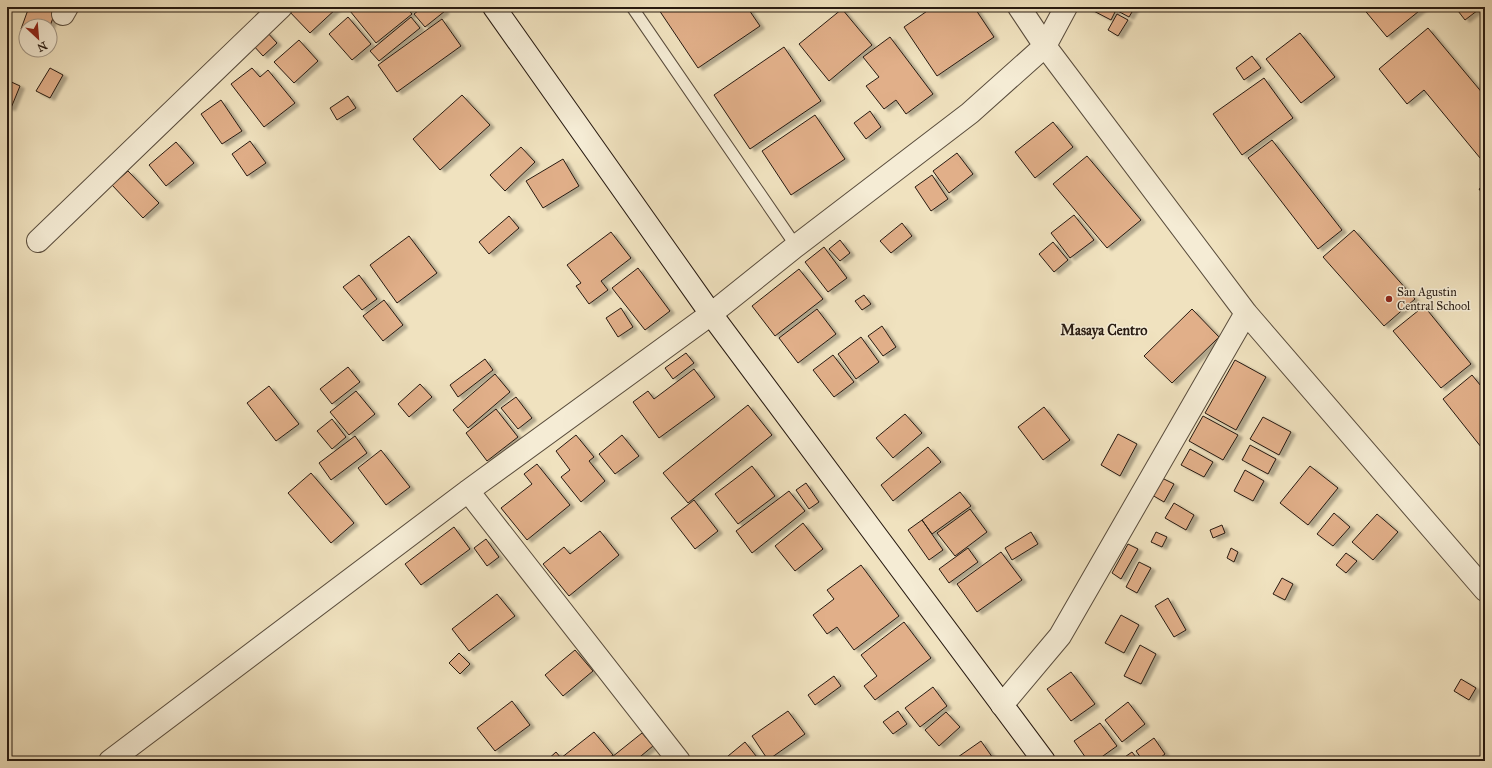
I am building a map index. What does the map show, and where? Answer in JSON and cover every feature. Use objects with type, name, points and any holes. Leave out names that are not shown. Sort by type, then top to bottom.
[{"type":"street","points":[[38,241],[281,7]]},
{"type":"street","points":[[494,7],[711,314],[1044,761]]},
{"type":"street","points":[[1019,7],[1046,46],[1246,313],[1485,590]]},
{"type":"street","points":[[110,761],[468,491],[711,314],[796,246],[970,113],[1046,46],[1066,7]]},
{"type":"street","points":[[1002,705],[1060,636],[1246,313]]},
{"type":"street","points":[[468,491],[679,761]]},
{"type":"lane","points":[[632,7],[796,246]]},
{"type":"building","points":[[29,7],[57,7],[53,18],[25,18]]},
{"type":"building","points":[[289,7],[338,7],[310,33],[287,9]]},
{"type":"building","points":[[354,7],[406,7],[412,14],[376,43],[350,11]]},
{"type":"building","points":[[423,7],[441,7],[445,11],[425,27],[414,14]]},
{"type":"building","points":[[657,7],[747,7],[760,26],[698,68]]},
{"type":"building","points":[[933,7],[974,7],[994,37],[937,76],[904,27]]},
{"type":"building","points":[[1086,7],[1135,7],[1129,17],[1116,10],[1111,20]]},
{"type":"building","points":[[1362,7],[1424,7],[1387,37]]},
{"type":"building","points":[[1455,7],[1482,7],[1465,20]]},
{"type":"building","points":[[842,9],[872,45],[829,81],[799,44]]},
{"type":"building","points":[[1117,14],[1128,20],[1118,36],[1108,30]]},
{"type":"building","points":[[348,17],[371,44],[352,60],[329,34]]},
{"type":"building","points":[[411,17],[420,28],[379,61],[370,51]]},
{"type":"building","points":[[442,19],[461,46],[397,92],[378,65]]},
{"type":"building","points":[[1428,28],[1484,95],[1485,94],[1485,164],[1424,90],[1407,104],[1379,69]]},
{"type":"building","points":[[266,31],[277,43],[263,56],[252,44]]},
{"type":"building","points":[[1300,33],[1335,77],[1301,103],[1266,59]]},
{"type":"building","points":[[890,37],[933,94],[906,114],[896,100],[884,109],[866,86],[879,77],[863,57]]},
{"type":"building","points":[[299,40],[318,61],[294,83],[274,62]]},
{"type":"building","points":[[784,47],[821,101],[750,149],[714,95]]},
{"type":"building","points":[[1252,56],[1261,68],[1244,80],[1236,68]]},
{"type":"building","points":[[50,68],[63,75],[50,98],[36,91]]},
{"type":"building","points":[[252,68],[260,77],[268,70],[295,103],[264,127],[231,84]]},
{"type":"building","points":[[1264,78],[1293,118],[1242,155],[1213,114]]},
{"type":"building","points":[[7,80],[20,86],[11,108],[7,107]]},
{"type":"building","points":[[462,95],[490,125],[440,170],[413,139]]},
{"type":"building","points":[[348,96],[356,108],[337,120],[330,108]]},
{"type":"building","points":[[221,100],[242,131],[222,144],[201,114]]},
{"type":"building","points":[[870,111],[881,127],[866,139],[854,123]]},
{"type":"building","points":[[815,115],[845,159],[791,195],[762,151]]},
{"type":"building","points":[[1053,122],[1073,147],[1035,178],[1015,152]]},
{"type":"building","points":[[1272,140],[1342,230],[1318,249],[1248,158]]},
{"type":"building","points":[[250,141],[266,163],[247,176],[232,154]]},
{"type":"building","points":[[176,142],[194,163],[166,186],[149,165]]},
{"type":"building","points":[[521,147],[535,162],[505,191],[490,175]]},
{"type":"building","points":[[957,153],[973,174],[949,193],[933,171]]},
{"type":"building","points":[[1087,156],[1141,220],[1107,248],[1053,184]]},
{"type":"building","points":[[563,159],[579,186],[543,208],[526,181]]},
{"type":"building","points":[[128,171],[159,203],[143,218],[112,185]]},
{"type":"building","points":[[932,175],[948,199],[931,211],[915,187]]},
{"type":"building","points":[[1485,185],[1485,197],[1479,189]]},
{"type":"building","points":[[1074,215],[1094,240],[1070,258],[1051,233]]},
{"type":"building","points":[[509,216],[519,228],[489,254],[479,242]]},
{"type":"building","points":[[902,223],[912,236],[891,253],[880,241]]},
{"type":"building","points":[[1354,230],[1415,299],[1384,326],[1323,257]]},
{"type":"building","points":[[611,232],[631,258],[601,281],[608,290],[589,304],[576,286],[581,283],[567,265]]},
{"type":"building","points":[[409,236],[437,273],[397,303],[370,265]]},
{"type":"building","points":[[840,240],[850,253],[840,261],[829,249]]},
{"type":"building","points":[[1053,242],[1068,260],[1054,272],[1039,254]]},
{"type":"building","points":[[824,247],[847,278],[828,292],[805,262]]},
{"type":"building","points":[[638,268],[670,311],[645,330],[612,288]]},
{"type":"building","points":[[799,269],[823,299],[775,336],[752,306]]},
{"type":"building","points":[[359,275],[377,299],[362,310],[343,287]]},
{"type":"building","points":[[864,295],[871,304],[862,310],[855,301]]},
{"type":"building","points":[[384,300],[403,325],[383,341],[363,316]]},
{"type":"building","points":[[1424,306],[1471,364],[1441,388],[1393,331]]},
{"type":"building","points":[[621,308],[633,327],[618,337],[606,318]]},
{"type":"building","points":[[817,309],[836,334],[798,363],[779,338]]},
{"type":"building","points":[[1192,309],[1219,337],[1172,383],[1144,356]]},
{"type":"building","points":[[882,326],[896,347],[883,356],[868,336]]},
{"type":"building","points":[[861,337],[879,362],[856,379],[838,354]]},
{"type":"building","points":[[686,353],[694,363],[673,379],[665,368]]},
{"type":"building","points":[[833,355],[854,382],[834,397],[813,370]]},
{"type":"building","points":[[485,359],[493,370],[458,397],[450,385]]},
{"type":"building","points":[[1235,360],[1266,377],[1236,430],[1205,413]]},
{"type":"building","points":[[348,367],[360,382],[332,404],[320,389]]},
{"type":"building","points":[[694,369],[715,397],[659,438],[633,402],[648,391],[654,399]]},
{"type":"building","points":[[495,374],[510,392],[468,428],[453,410]]},
{"type":"building","points":[[1472,375],[1485,391],[1485,452],[1443,399]]},
{"type":"building","points":[[420,384],[432,397],[409,417],[398,404]]},
{"type":"building","points":[[269,386],[299,424],[276,441],[247,403]]},
{"type":"building","points":[[356,391],[375,414],[349,435],[330,412]]},
{"type":"building","points":[[516,397],[532,418],[518,429],[501,408]]},
{"type":"building","points":[[748,405],[772,435],[688,503],[663,473]]},
{"type":"building","points":[[1044,407],[1070,440],[1043,460],[1018,427]]},
{"type":"building","points":[[496,409],[518,437],[487,461],[466,433]]},
{"type":"building","points":[[905,414],[922,433],[893,458],[876,438]]},
{"type":"building","points":[[1203,416],[1238,435],[1223,460],[1189,441]]},
{"type":"building","points":[[1263,417],[1291,432],[1279,455],[1250,439]]},
{"type":"building","points":[[332,419],[346,437],[332,449],[317,431]]},
{"type":"building","points":[[1118,434],[1137,444],[1120,476],[1101,465]]},
{"type":"building","points":[[576,435],[594,457],[589,461],[605,481],[581,502],[561,477],[570,470],[556,451]]},
{"type":"building","points":[[622,435],[639,456],[615,474],[599,454]]},
{"type":"building","points":[[355,436],[367,453],[331,480],[319,463]]},
{"type":"building","points":[[1250,445],[1276,459],[1268,474],[1242,460]]},
{"type":"building","points":[[928,447],[941,462],[893,501],[881,485]]},
{"type":"building","points":[[1190,449],[1213,462],[1204,477],[1181,465]]},
{"type":"building","points":[[381,450],[410,487],[386,505],[358,468]]},
{"type":"building","points":[[537,464],[570,505],[527,540],[501,508],[532,484],[524,474]]},
{"type":"building","points":[[752,466],[775,496],[738,524],[715,494]]},
{"type":"building","points":[[1310,466],[1338,488],[1308,525],[1280,503]]},
{"type":"building","points":[[1245,470],[1264,481],[1253,501],[1234,491]]},
{"type":"building","points":[[311,473],[354,523],[331,543],[288,493]]},
{"type":"building","points":[[1162,478],[1174,484],[1164,502],[1152,495]]},
{"type":"building","points":[[806,483],[819,502],[809,509],[796,490]]},
{"type":"building","points":[[789,491],[805,511],[752,553],[736,531]]},
{"type":"building","points":[[960,492],[971,506],[932,534],[922,520]]},
{"type":"building","points":[[694,500],[718,531],[695,549],[671,518]]},
{"type":"building","points":[[1174,503],[1194,515],[1186,530],[1165,518]]},
{"type":"building","points":[[970,509],[987,532],[955,556],[937,533]]},
{"type":"building","points":[[1334,513],[1350,527],[1333,546],[1317,534]]},
{"type":"building","points":[[1377,514],[1398,532],[1373,560],[1352,542]]},
{"type":"building","points":[[922,520],[943,550],[929,560],[908,530]]},
{"type":"building","points":[[803,523],[823,549],[795,571],[775,546]]},
{"type":"building","points":[[1222,525],[1225,533],[1213,538],[1210,530]]},
{"type":"building","points":[[454,527],[470,549],[421,585],[405,564]]},
{"type":"building","points":[[600,531],[619,555],[569,596],[543,564],[564,547],[570,554]]},
{"type":"building","points":[[1031,532],[1038,544],[1012,560],[1005,548]]},
{"type":"building","points":[[1156,532],[1167,537],[1162,547],[1151,542]]},
{"type":"building","points":[[486,539],[499,557],[487,566],[474,548]]},
{"type":"building","points":[[1128,544],[1138,549],[1121,579],[1112,573]]},
{"type":"building","points":[[968,548],[978,562],[949,583],[939,569]]},
{"type":"building","points":[[1231,548],[1238,552],[1234,562],[1227,558]]},
{"type":"building","points":[[1001,552],[1022,580],[977,612],[957,584]]},
{"type":"building","points":[[1346,553],[1357,561],[1346,573],[1336,565]]},
{"type":"building","points":[[1139,562],[1151,568],[1137,593],[1126,587]]},
{"type":"building","points":[[861,565],[899,616],[854,650],[837,627],[827,634],[813,615],[834,599],[827,590]]},
{"type":"building","points":[[1282,578],[1293,584],[1285,600],[1273,594]]},
{"type":"building","points":[[497,594],[515,616],[469,651],[452,629]]},
{"type":"building","points":[[1168,598],[1186,630],[1174,637],[1155,606]]},
{"type":"building","points":[[1121,615],[1139,625],[1124,653],[1105,643]]},
{"type":"building","points":[[904,622],[931,658],[875,700],[864,686],[877,676],[861,655]]},
{"type":"building","points":[[1140,645],[1156,654],[1141,684],[1124,676]]},
{"type":"building","points":[[575,650],[593,671],[563,696],[545,675]]},
{"type":"building","points":[[459,653],[470,664],[460,674],[449,663]]},
{"type":"building","points":[[1071,672],[1095,704],[1071,721],[1047,689]]},
{"type":"building","points":[[834,676],[841,686],[815,705],[808,695]]},
{"type":"building","points":[[1461,679],[1476,688],[1469,700],[1454,691]]},
{"type":"building","points":[[933,687],[947,706],[920,727],[905,708]]},
{"type":"building","points":[[512,701],[530,725],[495,751],[477,728]]},
{"type":"building","points":[[1128,702],[1145,724],[1122,742],[1105,720]]},
{"type":"building","points":[[788,711],[805,734],[768,760],[752,736]]},
{"type":"building","points":[[898,711],[907,724],[893,734],[883,722]]},
{"type":"building","points":[[946,712],[960,727],[939,746],[925,730]]},
{"type":"building","points":[[1100,723],[1117,746],[1096,761],[1088,761],[1074,741]]},
{"type":"building","points":[[594,732],[613,755],[605,761],[546,761],[556,752],[561,758]]},
{"type":"building","points":[[642,733],[653,746],[635,761],[607,761]]},
{"type":"building","points":[[1154,738],[1165,754],[1156,761],[1143,761],[1136,751]]},
{"type":"building","points":[[981,741],[995,761],[961,761],[958,757]]},
{"type":"building","points":[[745,742],[760,761],[722,761]]},
{"type":"building","points":[[1132,752],[1139,761],[1119,761]]},
{"type":"building","points":[[955,757],[958,761],[950,761]]},
{"type":"place","name":"San Agustin Central School","points":[[1389,299]]},
{"type":"district","name":"Masaya Centro","points":[[1104,330]]}]
